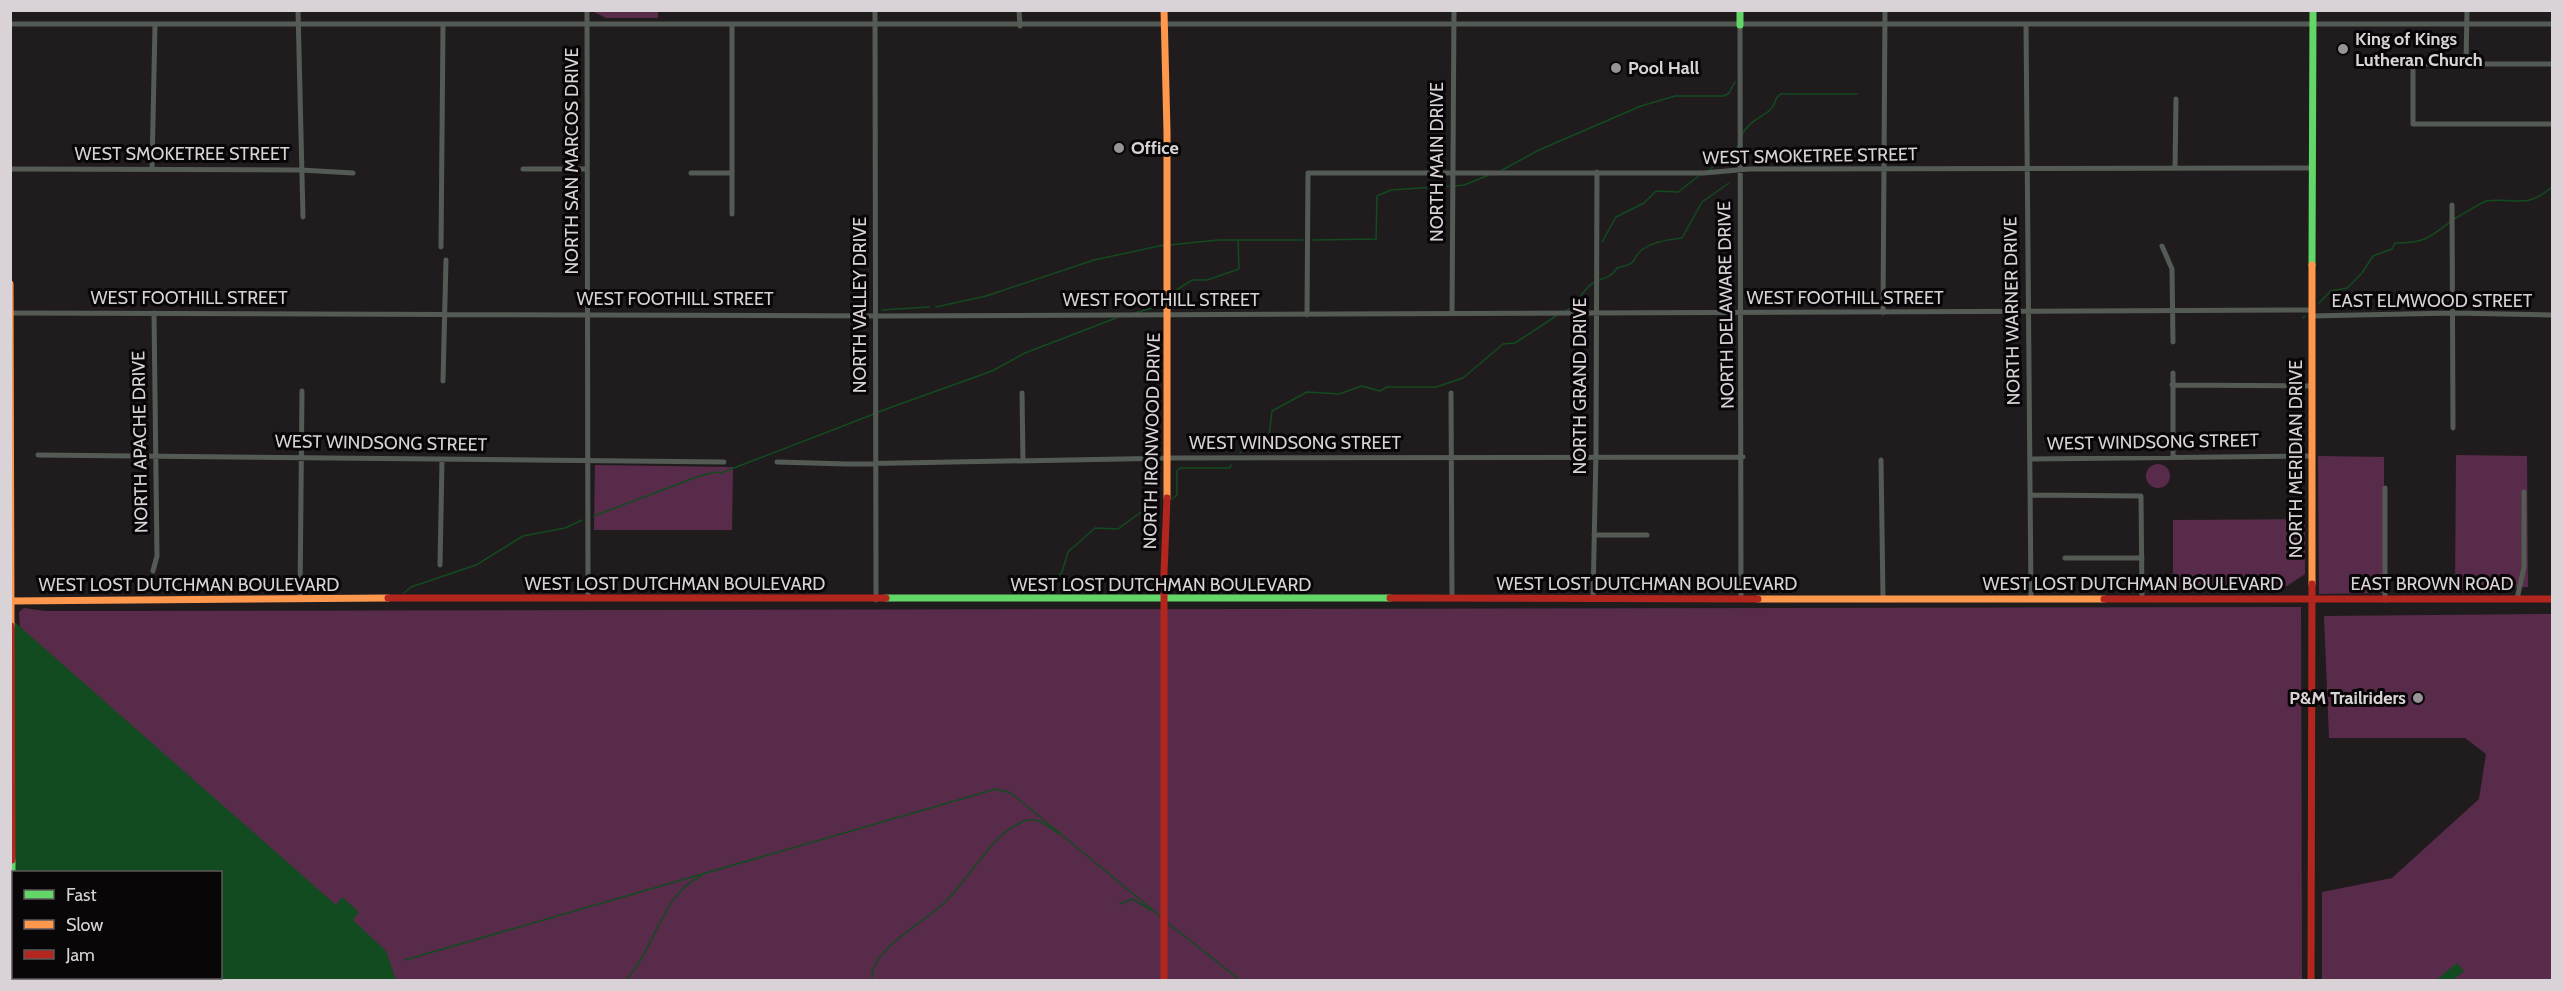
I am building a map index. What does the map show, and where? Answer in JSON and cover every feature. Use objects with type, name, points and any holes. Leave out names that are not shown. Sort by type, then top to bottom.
[{"type":"street","points":[[298,10],[303,217]]},
{"type":"street","name":"NORTH SAN MARCOS DRIVE","points":[[587,10],[588,599]]},
{"type":"street","name":"NORTH VALLEY DRIVE","points":[[875,10],[876,600]]},
{"type":"street","points":[[1019,10],[1020,26]]},
{"type":"street","name":"NORTH IRONWOOD DRIVE","points":[[1164,10],[1168,315],[1167,545],[1164,600],[1164,981]]},
{"type":"street","name":"NORTH MAIN DRIVE","points":[[1452,314],[1451,173],[1454,10]]},
{"type":"street","name":"NORTH DELAWARE DRIVE","points":[[1740,10],[1742,598]]},
{"type":"street","points":[[1883,313],[1885,10]]},
{"type":"street","name":"NORTH MERIDIAN DRIVE","points":[[2311,981],[2313,10]]},
{"type":"street","points":[[2466,64],[2467,10]]},
{"type":"street","points":[[10,24],[1740,26],[2553,24]]},
{"type":"street","name":"NORTH WARNER DRIVE","points":[[2026,24],[2031,598]]},
{"type":"street","points":[[152,169],[155,25]]},
{"type":"street","points":[[441,247],[443,25]]},
{"type":"street","points":[[732,26],[732,214]]},
{"type":"street","points":[[2553,64],[2413,64],[2413,124],[2553,124]]},
{"type":"street","points":[[2175,168],[2176,99]]},
{"type":"street","name":"WEST SMOKETREE STREET","points":[[1307,315],[1308,173],[1718,173],[1885,169],[2312,168]]},
{"type":"street","name":"WEST SMOKETREE STREET","points":[[10,169],[301,170],[353,173]]},
{"type":"street","points":[[523,169],[587,169]]},
{"type":"street","name":"NORTH GRAND DRIVE","points":[[1593,599],[1597,172]]},
{"type":"street","points":[[691,173],[732,173]]},
{"type":"street","points":[[2452,205],[2453,428]]},
{"type":"street","points":[[2162,246],[2172,269],[2173,342]]},
{"type":"street","points":[[443,381],[446,260]]},
{"type":"street","points":[[10,284],[12,981]]},
{"type":"street","name":"WEST FOOTHILL STREET","points":[[11,313],[875,316],[2311,313]]},
{"type":"street","name":"NORTH APACHE DRIVE","points":[[153,571],[157,556],[154,313]]},
{"type":"street","name":"EAST ELMWOOD STREET","points":[[2311,313],[2553,315]]},
{"type":"street","points":[[2173,373],[2173,456]]},
{"type":"street","points":[[2172,385],[2312,386]]},
{"type":"street","points":[[300,598],[302,391]]},
{"type":"street","points":[[1022,393],[1023,461]]},
{"type":"street","points":[[1451,393],[1452,599]]},
{"type":"street","name":"WEST WINDSONG STREET","points":[[38,455],[723,462]]},
{"type":"street","name":"WEST WINDSONG STREET","points":[[2031,459],[2311,456]]},
{"type":"street","name":"WEST WINDSONG STREET","points":[[777,462],[847,464],[876,461],[1743,457]]},
{"type":"street","points":[[1881,459],[1883,598]]},
{"type":"street","points":[[440,565],[442,460]]},
{"type":"street","points":[[2385,488],[2385,600]]},
{"type":"street","points":[[2517,599],[2524,567],[2524,492]]},
{"type":"street","points":[[2031,495],[2140,496],[2142,598]]},
{"type":"street","points":[[1594,535],[1647,535]]},
{"type":"street","points":[[2065,558],[2142,558]]},
{"type":"street","name":"WEST LOST DUTCHMAN BOULEVARD","points":[[11,601],[300,598],[876,600],[2142,598],[2311,600]]},
{"type":"street","name":"EAST BROWN ROAD","points":[[2311,600],[2553,599]]},
{"type":"shaded area","points":[[592,11],[658,11],[658,18],[606,18]]},
{"type":"shaded area","points":[[2456,455],[2527,456],[2528,587],[2455,590]]},
{"type":"shaded area","points":[[2318,456],[2384,457],[2384,593],[2319,594]]},
{"type":"shaded area","points":[[2158,464],[2166,468],[2170,476],[2166,484],[2158,488],[2150,484],[2146,476],[2150,468]]},
{"type":"shaded area","points":[[595,465],[733,467],[732,530],[594,530]]},
{"type":"shaded area","points":[[2305,519],[2305,574],[2287,586],[2173,589],[2173,520]]},
{"type":"shaded area","points":[[2301,607],[2302,980],[21,980],[222,979],[222,871],[219,871],[21,646],[19,612],[24,608],[45,611]]},
{"type":"shaded area","points":[[2552,614],[2552,980],[2322,980],[2322,892],[2392,878],[2479,799],[2486,754],[2465,738],[2329,738],[2324,616]]},
{"type":"shaded area","points":[[10,618],[336,905],[342,897],[359,912],[353,920],[386,951],[396,980],[11,980]]},
{"type":"shaded area","points":[[2457,963],[2464,971],[2453,980],[2436,980]]},
{"type":"waterway","points":[[1502,170],[1539,150],[1641,106],[1675,96],[1724,96],[1729,93],[1735,82]]},
{"type":"waterway","points":[[1742,135],[1749,125],[1770,110],[1776,98],[1781,94],[1857,94]]},
{"type":"waterway","points":[[1710,170],[1723,156],[1734,152],[1738,145]]},
{"type":"waterway","points":[[1454,186],[1464,185],[1489,175]]},
{"type":"waterway","points":[[1602,242],[1616,217],[1644,203],[1656,191],[1678,192],[1700,175]]},
{"type":"waterway","points":[[1566,311],[1592,283],[1611,275],[1617,268],[1633,262],[1643,249],[1667,240],[1682,238],[1702,202],[1729,183]]},
{"type":"waterway","points":[[1313,240],[1376,239],[1377,196],[1391,190],[1449,186]]},
{"type":"waterway","points":[[2454,219],[2486,201],[2528,200],[2543,194],[2552,187]]},
{"type":"waterway","points":[[2319,303],[2331,291],[2347,288],[2362,273],[2373,256],[2392,249],[2395,243],[2425,239],[2450,222]]},
{"type":"waterway","points":[[1169,245],[1218,240],[1303,240]]},
{"type":"waterway","points":[[1169,295],[1192,280],[1207,280],[1239,269],[1238,240]]},
{"type":"waterway","points":[[936,307],[986,296],[1094,260],[1164,245]]},
{"type":"waterway","points":[[1135,313],[1152,308],[1165,298]]},
{"type":"waterway","points":[[882,310],[929,307]]},
{"type":"waterway","points":[[1240,453],[1244,449],[1268,444],[1272,411],[1307,392],[1339,394],[1362,386],[1380,391],[1387,387],[1436,387],[1463,378],[1503,344],[1515,343],[1556,316]]},
{"type":"waterway","points":[[878,412],[992,371],[1025,353],[1116,318]]},
{"type":"waterway","points":[[594,516],[697,477],[715,472],[721,473],[874,414]]},
{"type":"waterway","points":[[1172,499],[1177,495],[1177,471],[1180,468],[1230,468],[1231,465]]},
{"type":"waterway","points":[[1051,589],[1051,583],[1062,572],[1068,552],[1095,528],[1118,529],[1141,512],[1159,507]]},
{"type":"waterway","points":[[404,593],[411,587],[476,565],[523,536],[565,528],[582,520]]},
{"type":"waterway","points":[[405,960],[996,789],[1011,793],[1160,916]]},
{"type":"waterway","points":[[872,980],[873,968],[888,949],[938,909],[955,892],[990,847],[1011,828],[1032,820],[1042,822],[1059,834]]},
{"type":"waterway","points":[[626,980],[636,967],[676,896],[701,876]]},
{"type":"waterway","points":[[1120,904],[1132,899],[1151,910]]},
{"type":"waterway","points":[[1168,923],[1240,980]]},
{"type":"traffic: fast","points":[[1740,10],[1740,25]]},
{"type":"traffic: fast","points":[[2312,265],[2313,10]]},
{"type":"traffic: fast","points":[[886,598],[1390,598]]},
{"type":"traffic: fast","points":[[12,860],[12,980]]},
{"type":"traffic: slow","points":[[1164,10],[1167,132],[1167,498]]},
{"type":"traffic: slow","points":[[2312,265],[2312,584]]},
{"type":"traffic: slow","points":[[10,284],[11,626]]},
{"type":"traffic: slow","points":[[10,601],[388,598]]},
{"type":"traffic: slow","points":[[1758,599],[2104,599]]},
{"type":"traffic: jam","points":[[1164,980],[1164,573],[1167,498]]},
{"type":"traffic: jam","points":[[2311,980],[2312,584]]},
{"type":"traffic: jam","points":[[388,598],[886,598]]},
{"type":"traffic: jam","points":[[1390,598],[1758,599]]},
{"type":"traffic: jam","points":[[2104,599],[2552,599]]},
{"type":"traffic: jam","points":[[11,626],[12,860]]},
{"type":"place","name":"King of Kings Lutheran Church","points":[[2343,49]]},
{"type":"place","name":"Pool Hall","points":[[1616,68]]},
{"type":"place","name":"Office","points":[[1119,148]]},
{"type":"place","name":"P&M Trailriders","points":[[2418,698]]}]
